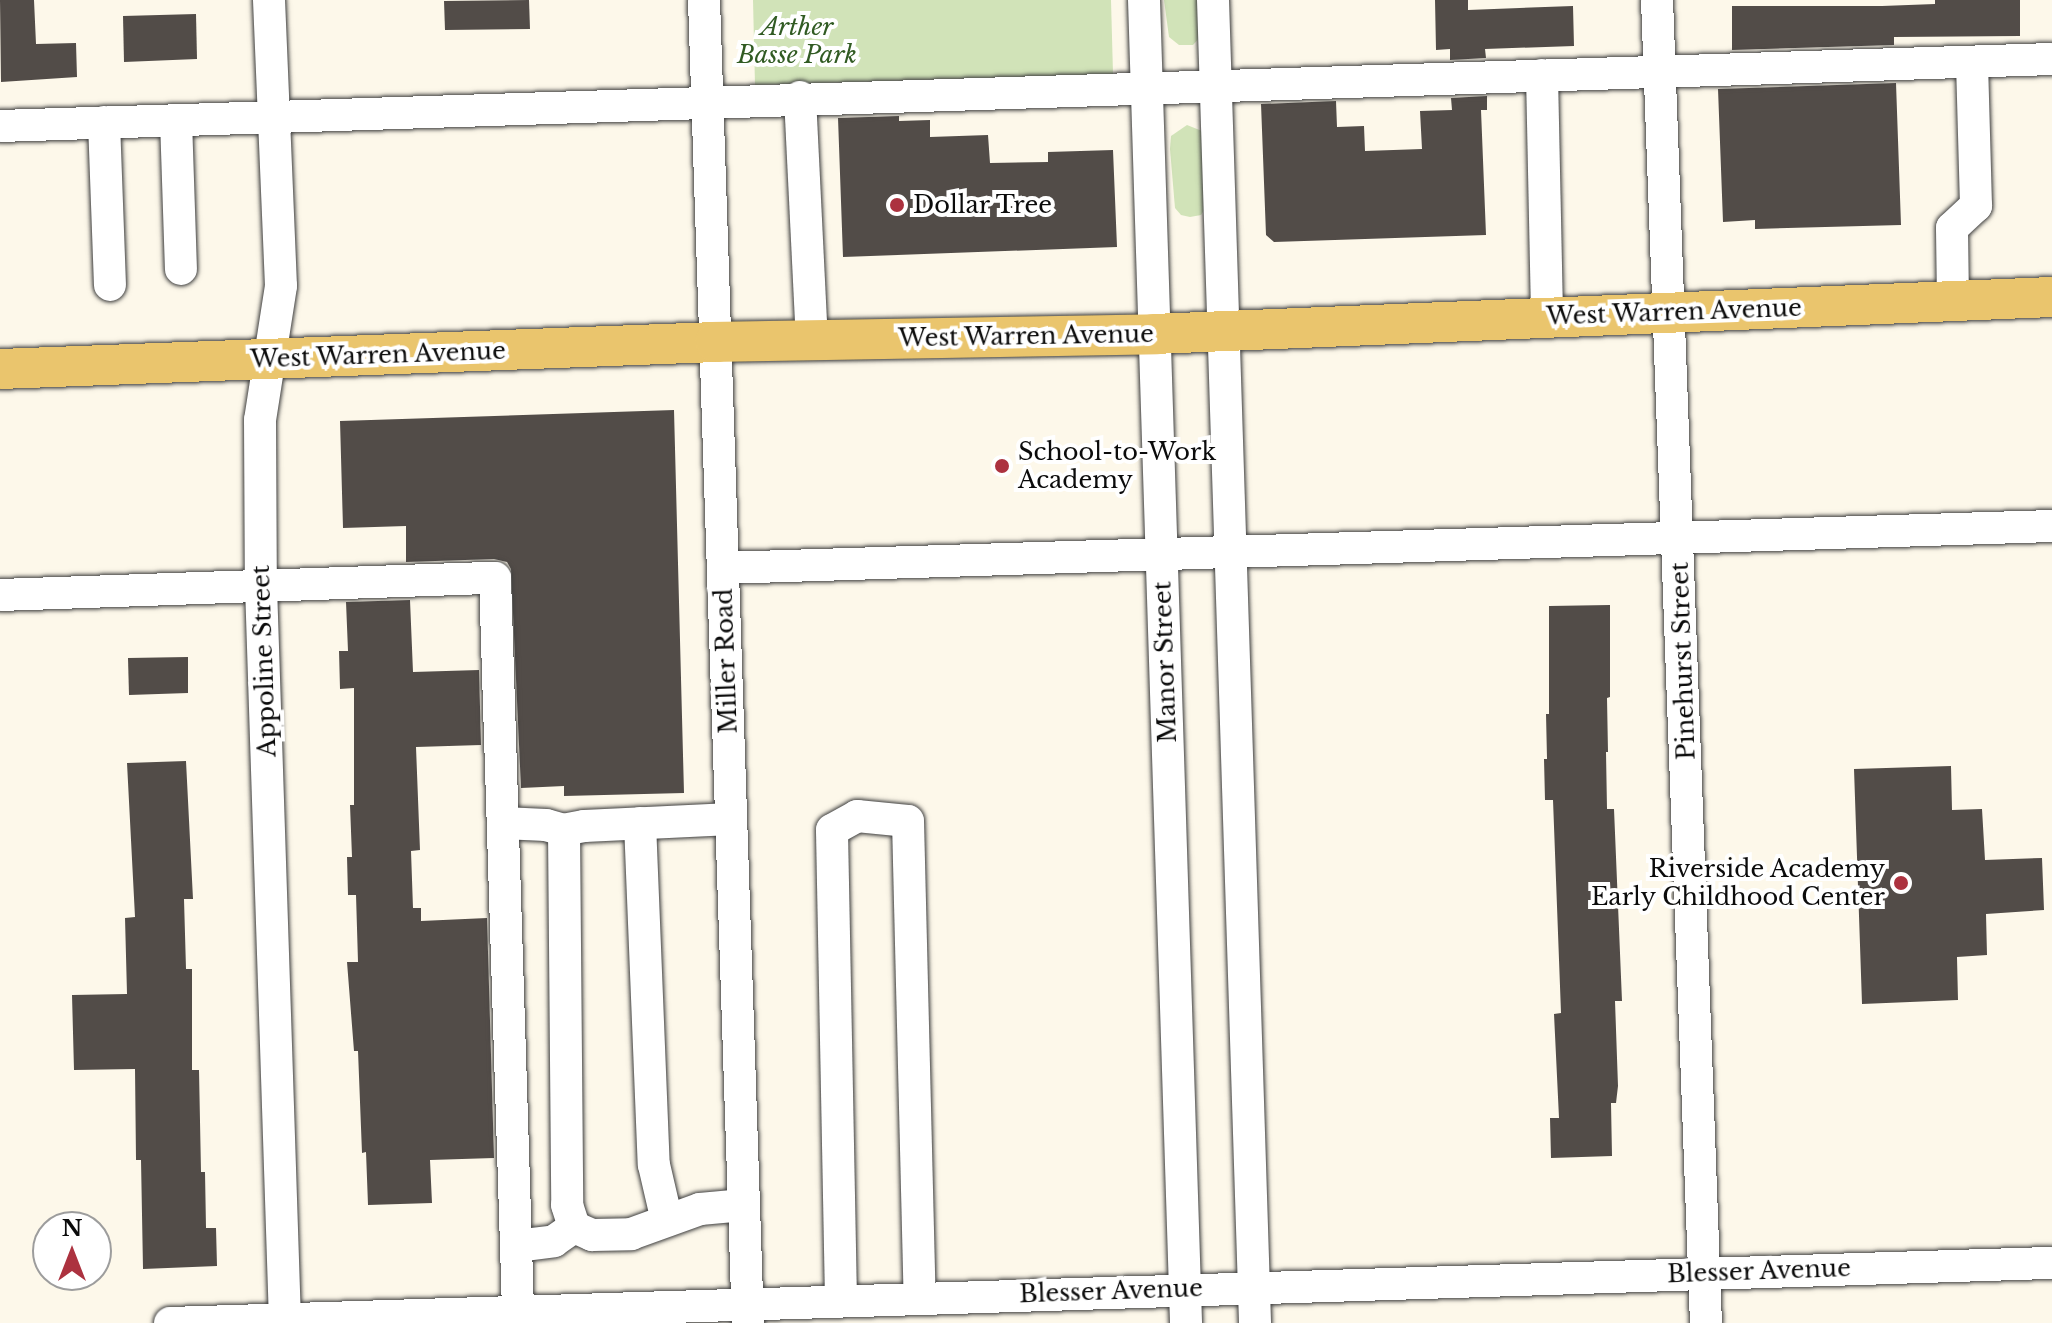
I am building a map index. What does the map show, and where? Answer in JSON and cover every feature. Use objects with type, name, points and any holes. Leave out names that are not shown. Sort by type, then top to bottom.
[{"type":"main road","name":"West Warren Avenue","points":[[0,369],[716,342],[1154,334],[2052,297]]},
{"type":"street","name":"Appoline Street","points":[[269,0],[281,286],[260,420],[261,586],[284,1321]]},
{"type":"street","name":"Miller Road","points":[[704,0],[747,1313]]},
{"type":"street","name":"Manor Street","points":[[1144,0],[1186,1323]]},
{"type":"street","points":[[1213,0],[1255,1323]]},
{"type":"street","name":"Pinehurst Street","points":[[1657,0],[1671,312],[1706,1323]]},
{"type":"street","points":[[0,126],[708,100],[2052,59]]},
{"type":"street","points":[[1953,301],[1952,228],[1976,206],[1972,62]]},
{"type":"street","points":[[1542,75],[1547,318]]},
{"type":"street","points":[[800,97],[812,340]]},
{"type":"street","points":[[176,120],[181,269]]},
{"type":"street","points":[[104,122],[110,285]]},
{"type":"street","points":[[723,568],[2052,526]]},
{"type":"street","points":[[0,595],[495,578],[518,1311]]},
{"type":"street","points":[[841,1300],[832,830],[857,816],[908,821],[920,1297]]},
{"type":"street","points":[[503,823],[546,825],[564,830],[584,826],[731,819]]},
{"type":"street","points":[[640,823],[654,1165],[667,1221]]},
{"type":"street","points":[[564,830],[567,1205],[574,1227],[592,1235],[631,1234],[700,1209],[744,1205]]},
{"type":"street","points":[[516,1246],[554,1241],[574,1227]]},
{"type":"street","name":"Blesser Avenue","points":[[170,1323],[518,1311],[747,1313],[841,1300],[2052,1263]]},
{"type":"green space","name":"Arther Basse Park","points":[[753,0],[1111,0],[1113,74],[755,85]]},
{"type":"green space","points":[[1164,0],[1201,0],[1201,36],[1193,45],[1179,45],[1169,37]]},
{"type":"green space","points":[[1187,125],[1202,131],[1207,206],[1201,215],[1190,217],[1181,215],[1175,208],[1170,149],[1171,136]]},
{"type":"building","points":[[0,0],[34,0],[36,44],[76,43],[77,77],[1,82]]},
{"type":"building","points":[[529,0],[530,29],[445,30],[444,1]]},
{"type":"building","points":[[1435,0],[1468,0],[1468,10],[1573,6],[1574,46],[1485,49],[1486,58],[1450,60],[1450,49],[1436,50]]},
{"type":"building","points":[[1935,0],[2020,0],[2020,36],[1894,37],[1894,45],[1732,50],[1732,6],[1882,6],[1935,4]]},
{"type":"building","points":[[196,14],[197,59],[124,62],[123,16]]},
{"type":"building","points":[[1896,83],[1901,225],[1755,229],[1755,220],[1723,222],[1718,89]]},
{"type":"building","points":[[1487,96],[1487,110],[1481,110],[1486,235],[1274,242],[1266,235],[1261,104],[1336,101],[1337,127],[1364,126],[1365,151],[1422,149],[1420,111],[1452,110],[1451,98]]},
{"type":"building","points":[[899,116],[899,121],[930,120],[930,137],[988,135],[990,163],[1048,162],[1048,152],[1113,150],[1117,247],[843,257],[838,118]]},
{"type":"building","points":[[674,410],[684,793],[564,796],[564,786],[521,788],[511,569],[507,562],[494,559],[406,562],[406,526],[343,528],[340,421]]},
{"type":"building","points":[[410,600],[413,672],[479,670],[481,745],[416,747],[420,850],[411,851],[413,908],[421,908],[421,921],[487,918],[494,1158],[430,1160],[432,1203],[368,1205],[366,1152],[362,1153],[358,1051],[354,1051],[347,962],[358,962],[356,895],[348,895],[347,857],[352,857],[350,805],[354,805],[354,688],[340,689],[339,651],[348,651],[346,602]]},
{"type":"building","points":[[1610,605],[1607,809],[1614,809],[1622,1001],[1615,1001],[1618,1086],[1616,1103],[1611,1103],[1612,1156],[1551,1158],[1550,1118],[1559,1118],[1554,1014],[1561,1013],[1553,800],[1545,800],[1549,606]]},
{"type":"building","points":[[188,657],[188,693],[129,695],[128,658]]},
{"type":"building","points":[[186,761],[193,899],[184,899],[186,969],[192,969],[192,1070],[199,1070],[201,1172],[205,1172],[206,1228],[216,1228],[217,1266],[143,1269],[141,1160],[136,1160],[135,1069],[74,1070],[72,995],[127,994],[125,918],[135,917],[127,763]]},
{"type":"building","points":[[1951,766],[1952,810],[1982,809],[1985,860],[2042,858],[2044,910],[1986,914],[1987,955],[1957,957],[1958,1000],[1862,1004],[1854,769]]},
{"type":"place","name":"Dollar Tree","points":[[897,205]]},
{"type":"place","name":"School-to-Work Academy","points":[[1002,466]]},
{"type":"place","name":"Riverside Academy Early Childhood Center","points":[[1901,883]]}]
